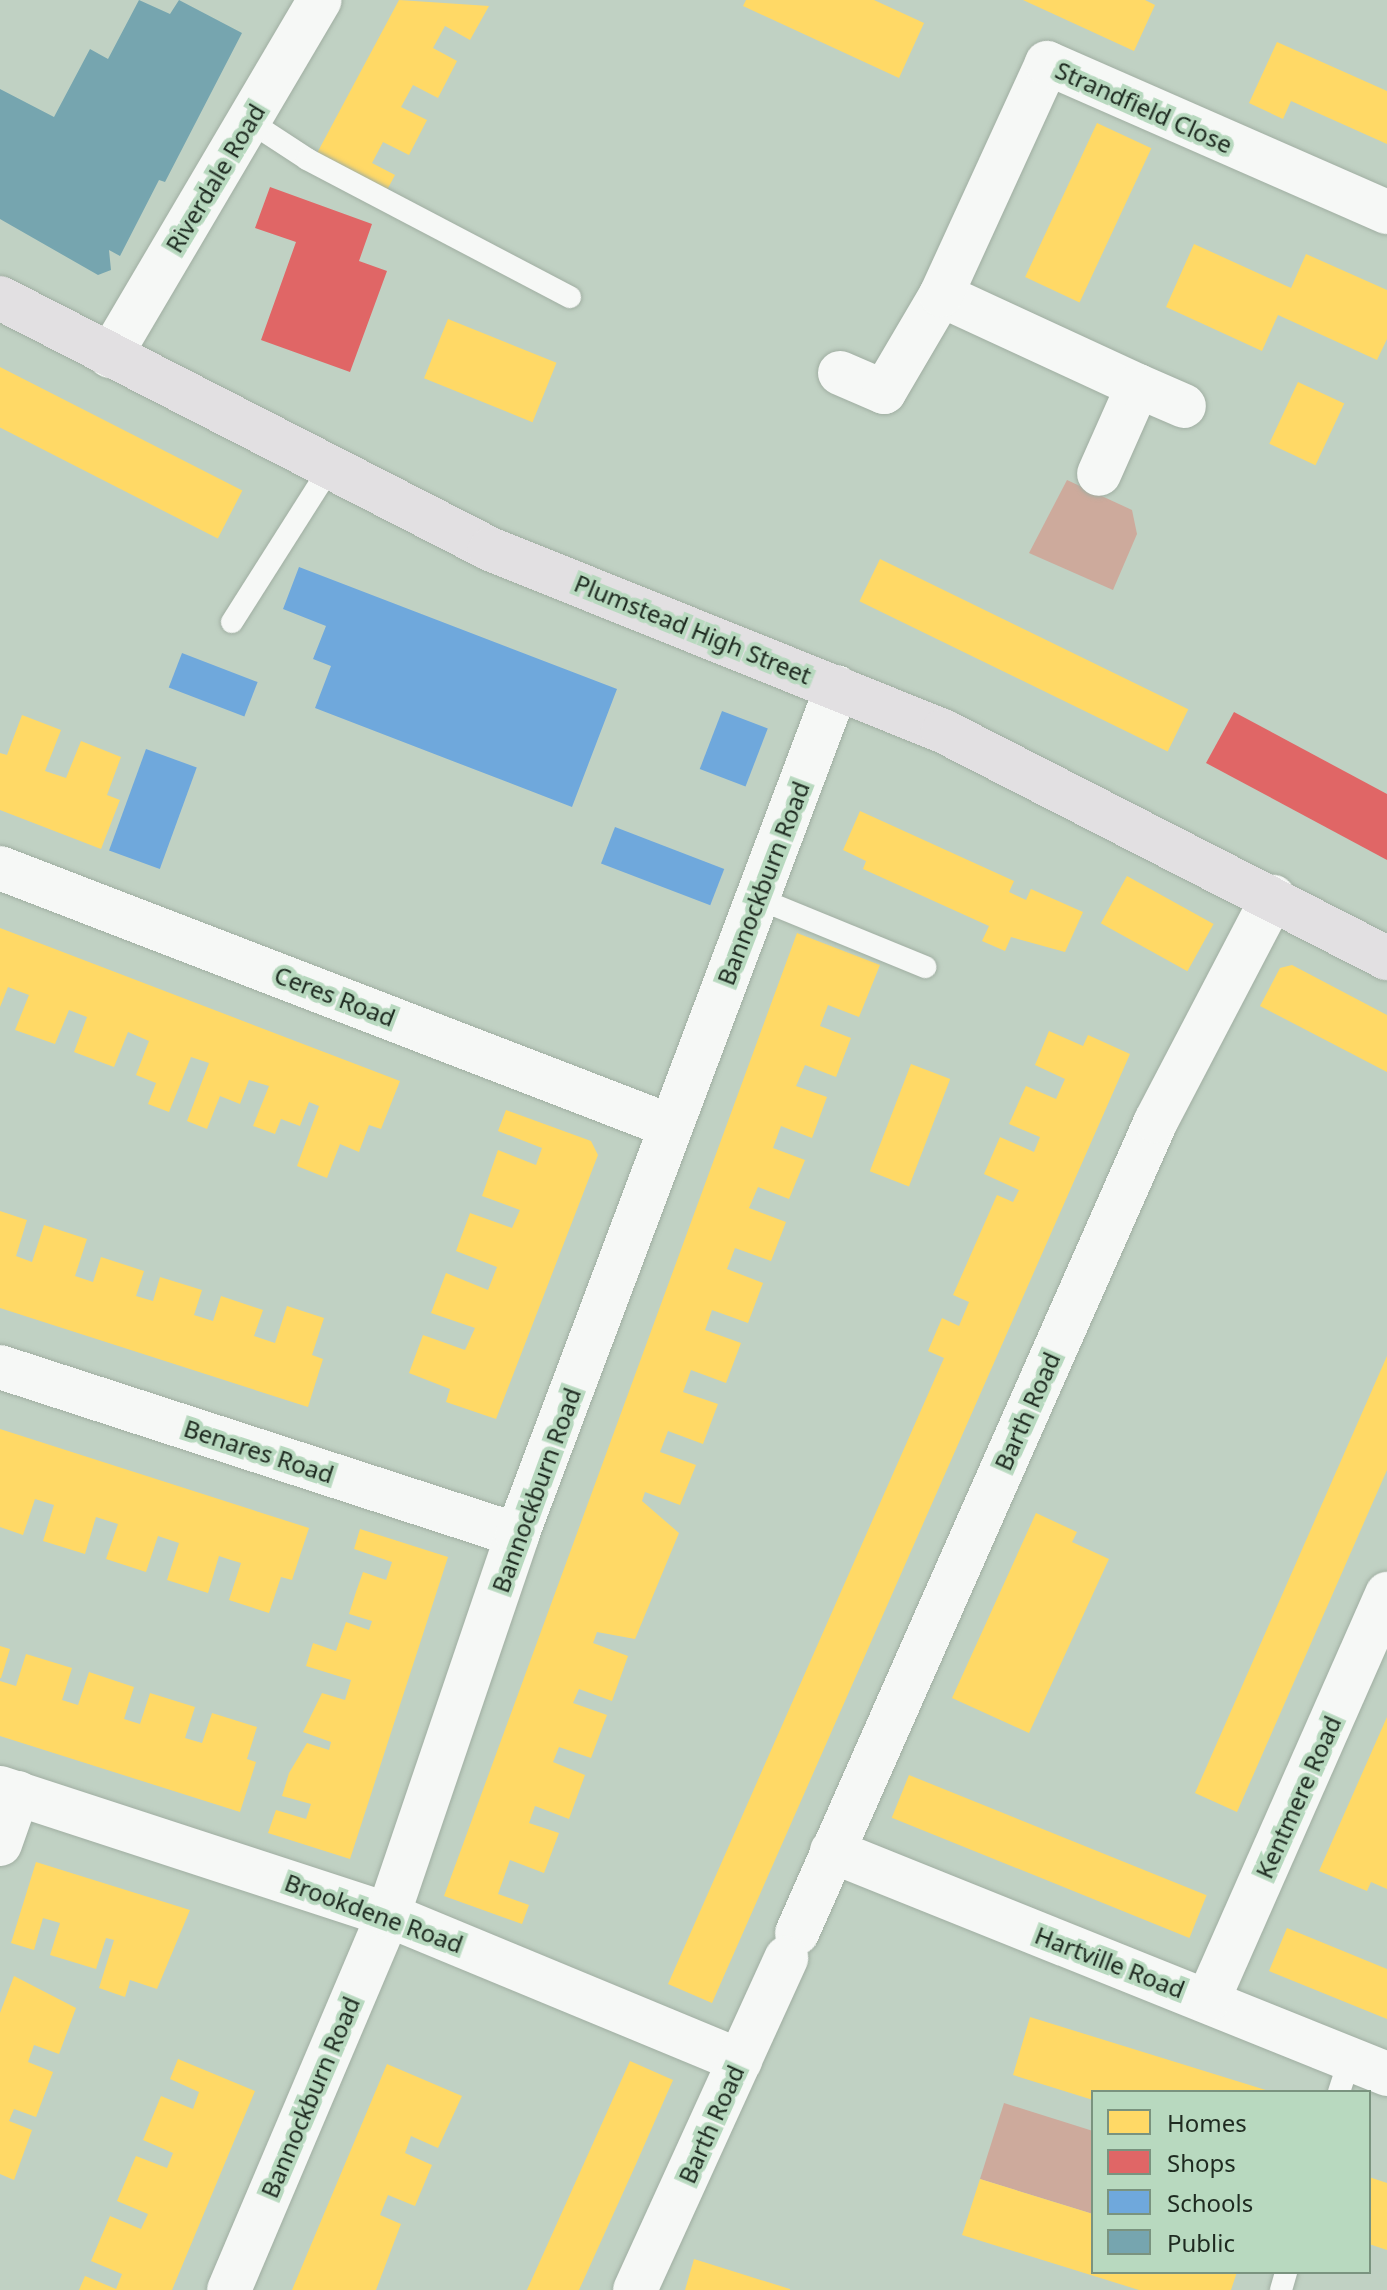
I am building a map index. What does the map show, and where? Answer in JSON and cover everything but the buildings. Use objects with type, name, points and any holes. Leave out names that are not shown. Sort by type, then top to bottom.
[{"type":"main road","name":"Plumstead High Street","points":[[0,298],[328,471],[490,549],[837,687],[984,750],[1387,958]]},
{"type":"street","name":"Riverdale Road","points":[[110,356],[320,0]]},
{"type":"street","name":"Strandfield Close","points":[[840,373],[884,392],[941,295],[1047,63],[1387,212]]},
{"type":"street","points":[[941,295],[1184,406]]},
{"type":"street","points":[[1099,474],[1138,386]]},
{"type":"street","name":"Bannockburn Road","points":[[229,2290],[388,1915],[517,1535],[837,687]]},
{"type":"street","name":"Ceres Road","points":[[0,868],[670,1126]]},
{"type":"street","name":"Barth Road","points":[[635,2290],[792,1945],[1156,1121],[1273,897]]},
{"type":"street","name":"Benares Road","points":[[0,1367],[517,1535]]},
{"type":"street","name":"Kentmere Road","points":[[1208,2000],[1387,1594]]},
{"type":"street","points":[[0,1844],[9,1790]]},
{"type":"street","name":"Brookdene Road","points":[[9,1790],[388,1915],[740,2061]]},
{"type":"street","name":"Hartville Road","points":[[832,1851],[1208,2000],[1359,2075]]},
{"type":"lane","points":[[249,121],[307,159],[570,297]]},
{"type":"lane","points":[[232,622],[328,471]]},
{"type":"lane","points":[[757,898],[925,967]]},
{"type":"shaded area","points":[[1067,480],[1132,510],[1137,534],[1113,590],[1029,553]]},
{"type":"shaded area","points":[[1004,2103],[1091,2130],[1091,2213],[980,2179]]}]
